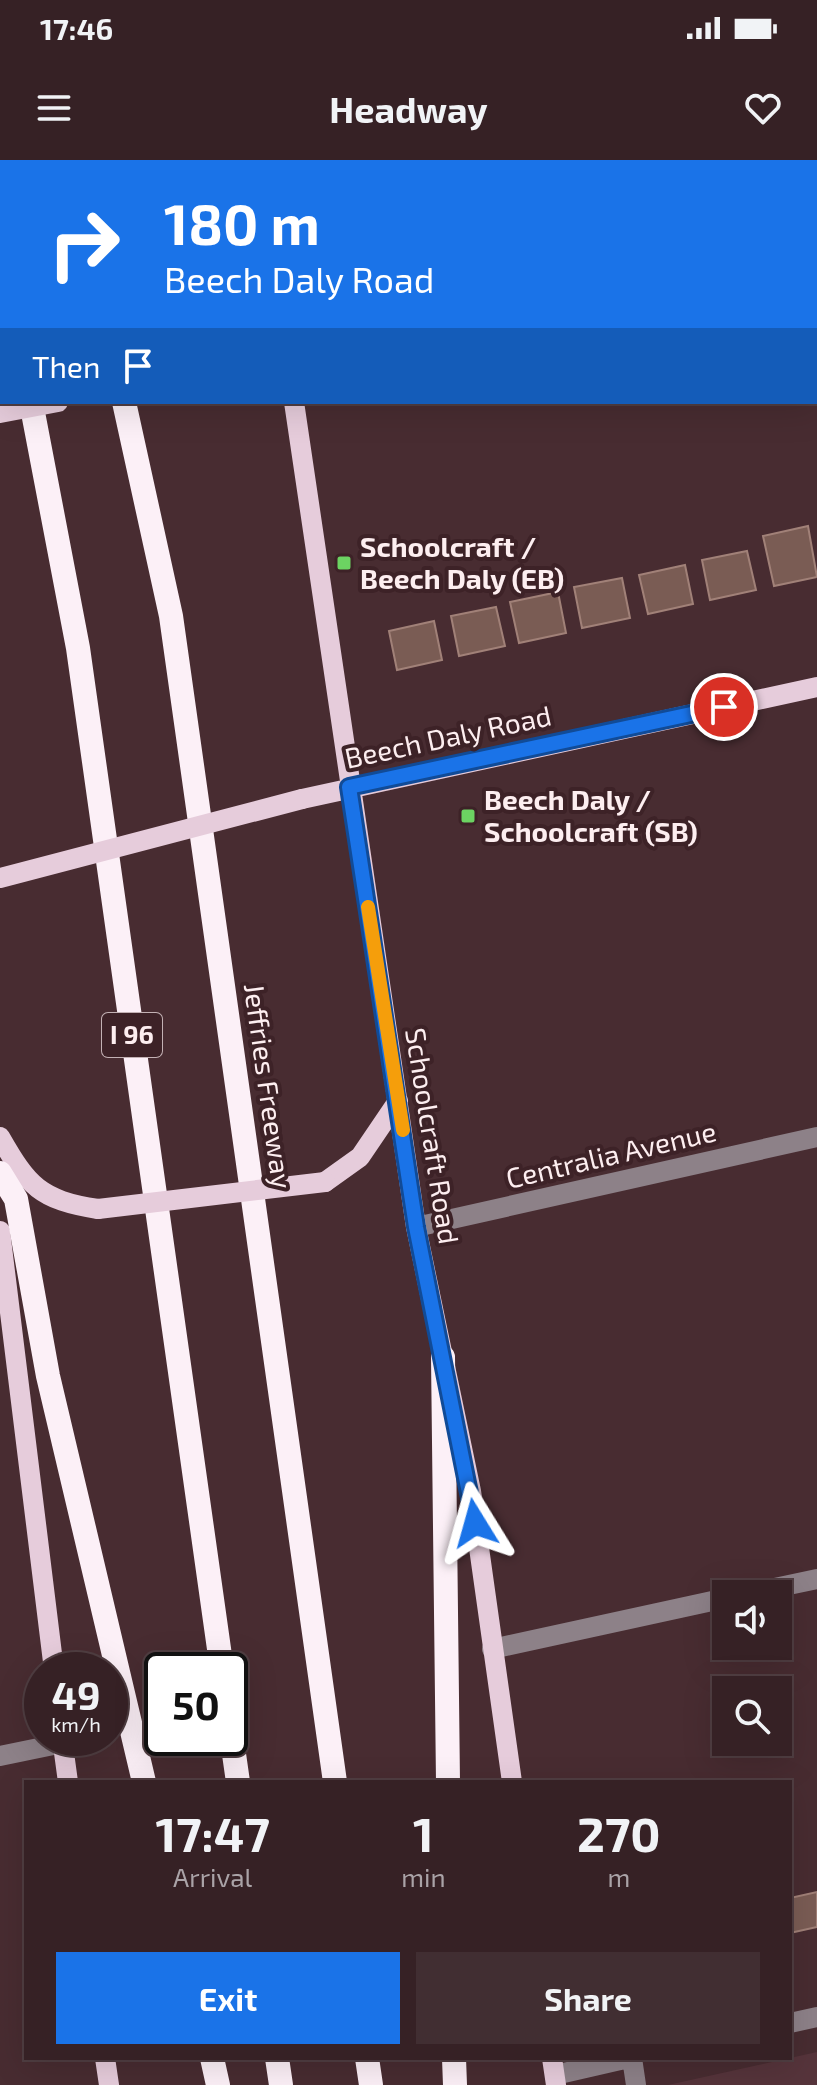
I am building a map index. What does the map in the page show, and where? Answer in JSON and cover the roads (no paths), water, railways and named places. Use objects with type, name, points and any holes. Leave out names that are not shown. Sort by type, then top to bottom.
[{"type":"highway","name":"I 96","points":[[31,404],[78,648],[219,1652]]},
{"type":"highway","name":"Jeffries Freeway","points":[[124,404],[171,616],[335,1780]]},
{"type":"highway","points":[[0,1173],[16,1199],[48,1376],[144,1780]]},
{"type":"highway","points":[[443,1357],[448,1780]]},
{"type":"highway","points":[[234,1756],[238,1780]]},
{"type":"highway","points":[[212,2060],[218,2085]]},
{"type":"highway","points":[[277,2060],[281,2085]]},
{"type":"highway","points":[[367,2060],[371,2085]]},
{"type":"highway","points":[[454,2060],[455,2085]]},
{"type":"main road","points":[[0,413],[47,404]]},
{"type":"main road","name":"Schoolcraft Road","points":[[294,404],[416,1227],[471,1491],[512,1780]]},
{"type":"main road","name":"Beech Daly Road","points":[[0,878],[349,787],[817,687]]},
{"type":"main road","points":[[0,1137],[24,1179],[48,1197],[98,1209],[325,1182],[360,1157],[398,1101]]},
{"type":"main road","points":[[0,1233],[5,1312],[52,1652]]},
{"type":"main road","points":[[64,1756],[68,1780]]},
{"type":"main road","points":[[105,2060],[109,2085]]},
{"type":"street","name":"Centralia Avenue","points":[[416,1227],[817,1137]]},
{"type":"street","points":[[792,1584],[817,1579]]},
{"type":"street","points":[[492,1649],[712,1601]]},
{"type":"street","points":[[0,1756],[24,1750]]},
{"type":"street","points":[[792,2023],[817,2017]]},
{"type":"street","points":[[554,2073],[621,2060]]},
{"type":"street","points":[[631,2060],[636,2085]]},
{"type":"place","name":"Schoolcraft / Beech Daly (EB)","points":[[344,563]]},
{"type":"place","name":"Beech Daly / Schoolcraft (SB)","points":[[468,816]]}]
